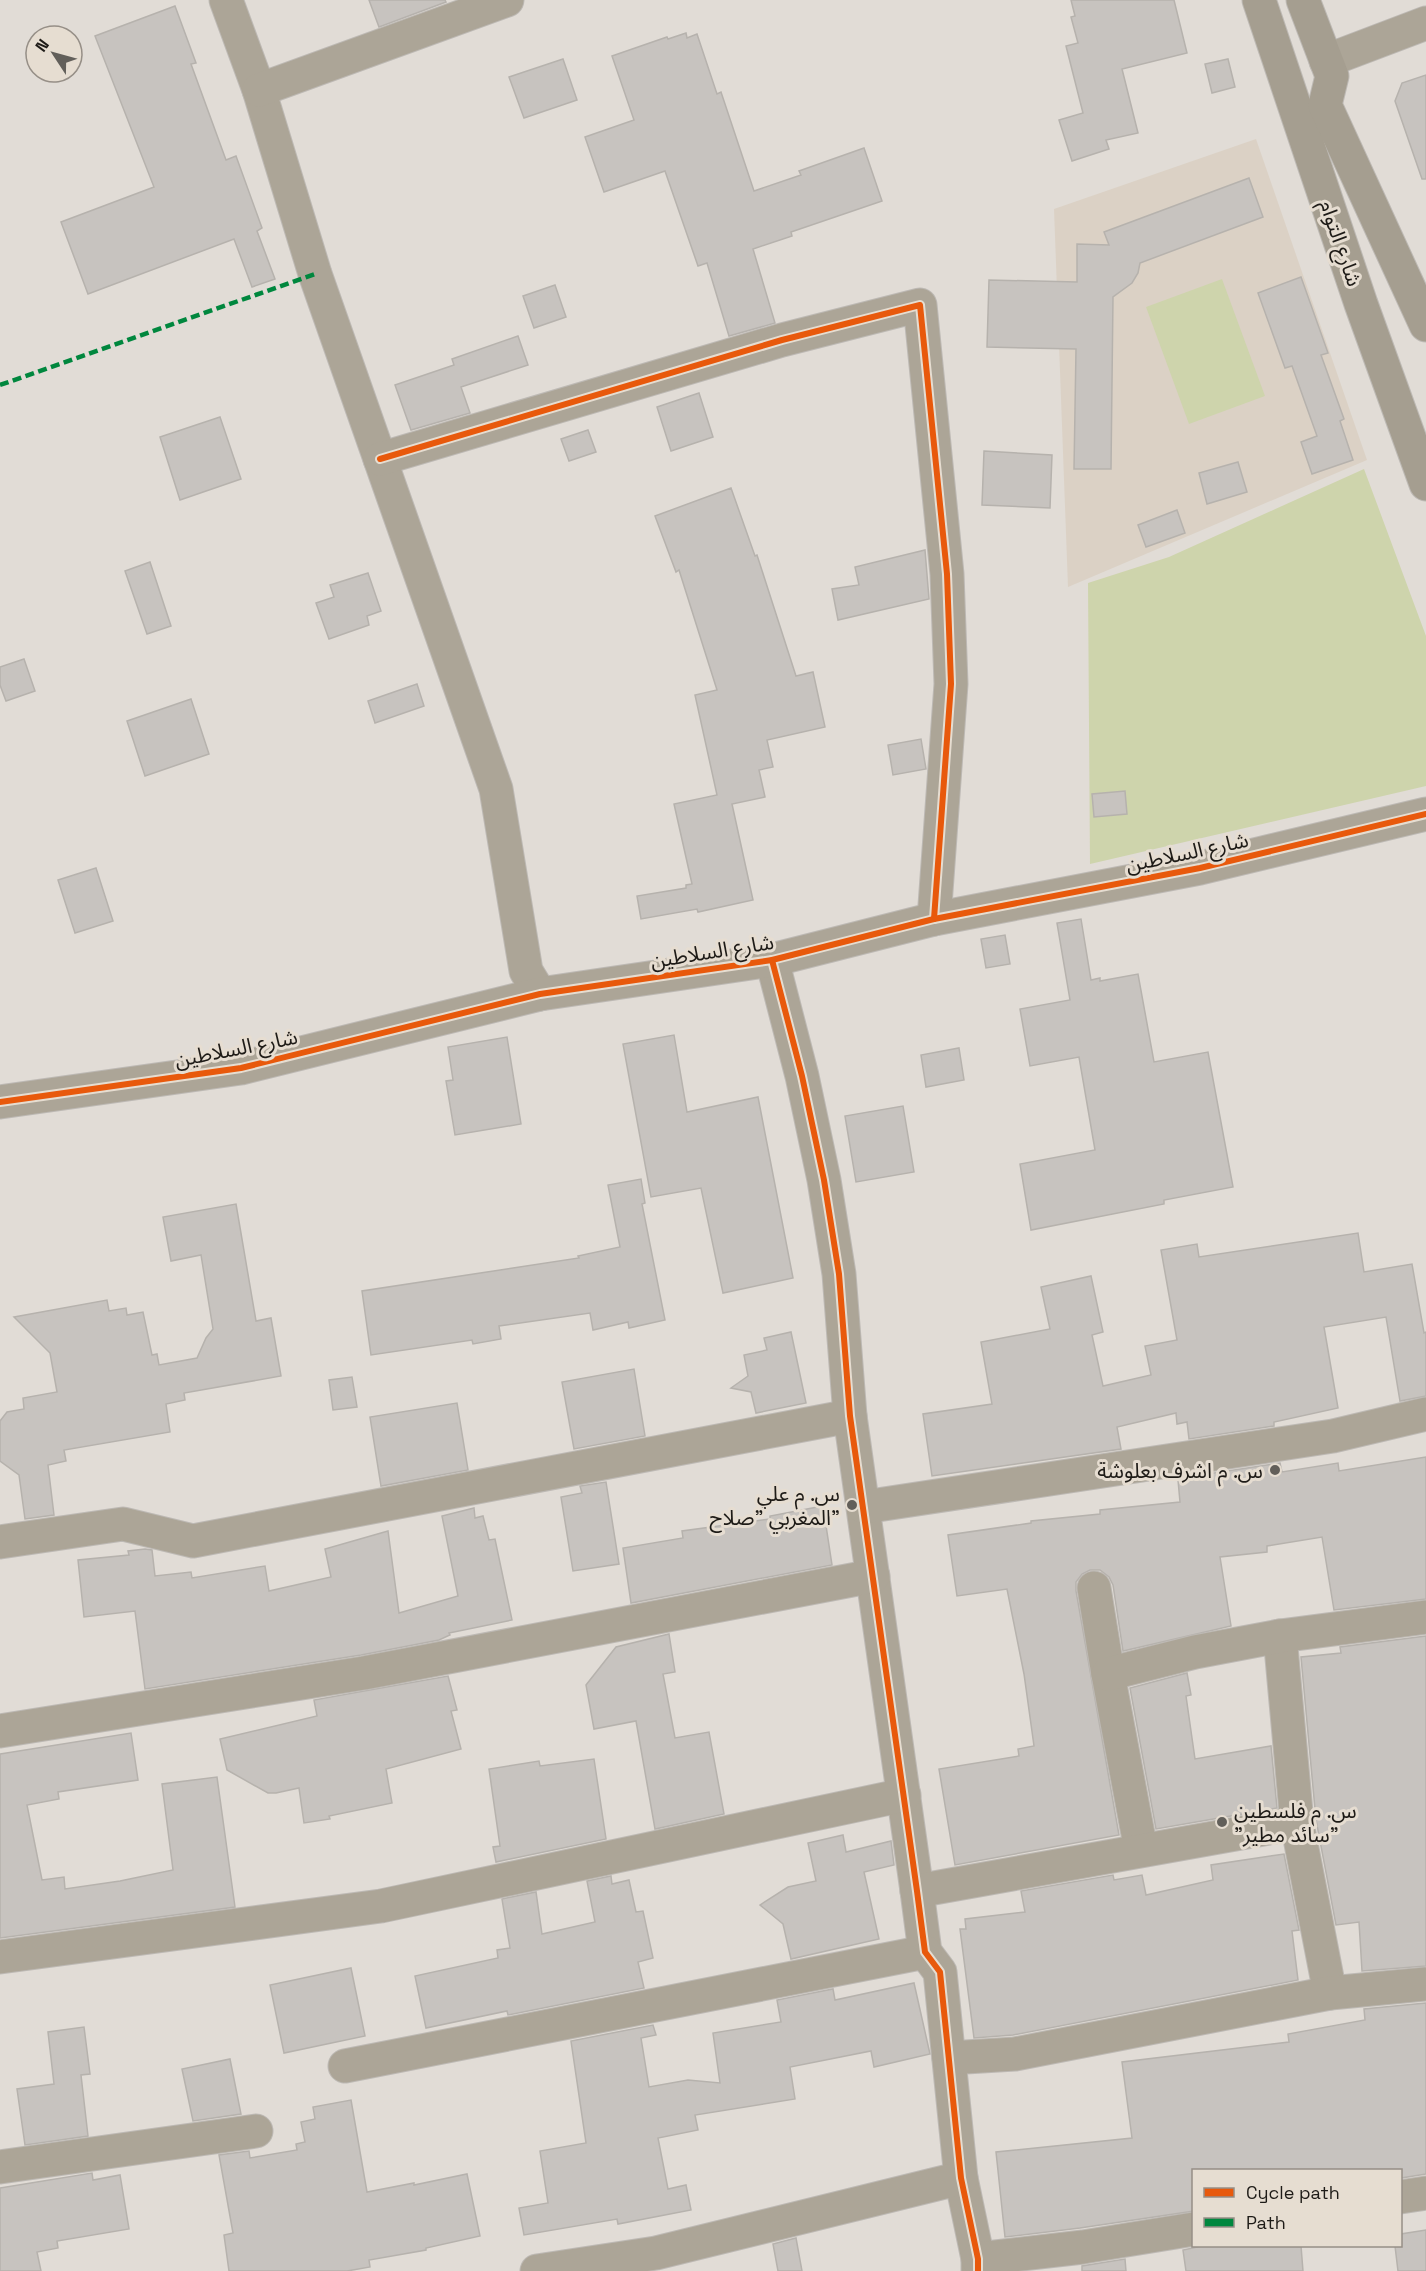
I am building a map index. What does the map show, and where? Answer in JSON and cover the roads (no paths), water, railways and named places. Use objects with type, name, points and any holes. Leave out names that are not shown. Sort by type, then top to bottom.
[{"type":"main road","name":"شارع التوام","points":[[1259,0],[1361,304],[1426,484]]},
{"type":"main road","name":"شارع التوام","points":[[1303,0],[1332,76],[1325,105],[1426,325]]},
{"type":"street","points":[[226,0],[259,90],[315,274],[496,789],[526,972],[540,994]]},
{"type":"street","points":[[259,90],[507,0]]},
{"type":"street","points":[[1326,61],[1426,23]]},
{"type":"street","points":[[380,459],[782,340],[920,305],[947,574],[951,684],[934,919]]},
{"type":"street","name":"شارع السلاطين","points":[[0,1102],[241,1068],[540,994],[772,960],[934,919],[1200,868],[1426,814]]},
{"type":"street","points":[[772,960],[802,1076],[824,1180],[839,1274],[850,1416],[926,1952],[940,1972],[961,2178],[978,2265],[1192,2229]]},
{"type":"street","points":[[864,1507],[1333,1436],[1426,1414]]},
{"type":"street","points":[[0,1542],[123,1524],[193,1541],[850,1416]]},
{"type":"street","points":[[0,1731],[364,1673],[873,1576]]},
{"type":"street","points":[[1094,1588],[1142,1850]]},
{"type":"street","points":[[1108,1674],[1195,1652],[1280,1636],[1426,1617]]},
{"type":"street","points":[[1280,1636],[1297,1823],[1330,1994]]},
{"type":"street","points":[[0,1957],[381,1906],[904,1795]]},
{"type":"street","points":[[917,1891],[1297,1823]]},
{"type":"street","points":[[345,2066],[926,1952]]},
{"type":"street","points":[[949,2058],[1015,2054],[1330,1994],[1426,1984]]},
{"type":"street","points":[[0,2167],[256,2131]]},
{"type":"street","points":[[537,2271],[656,2253],[961,2178]]},
{"type":"street","points":[[1402,2197],[1426,2193]]},
{"type":"place","name":"س. م اشرف بعلوشة","points":[[1275,1470]]},
{"type":"place","name":"س. م علي المغربي \"صلاح\"","points":[[852,1505]]},
{"type":"place","name":"س. م فلسطين \"سائد مطير\"","points":[[1222,1822]]}]
